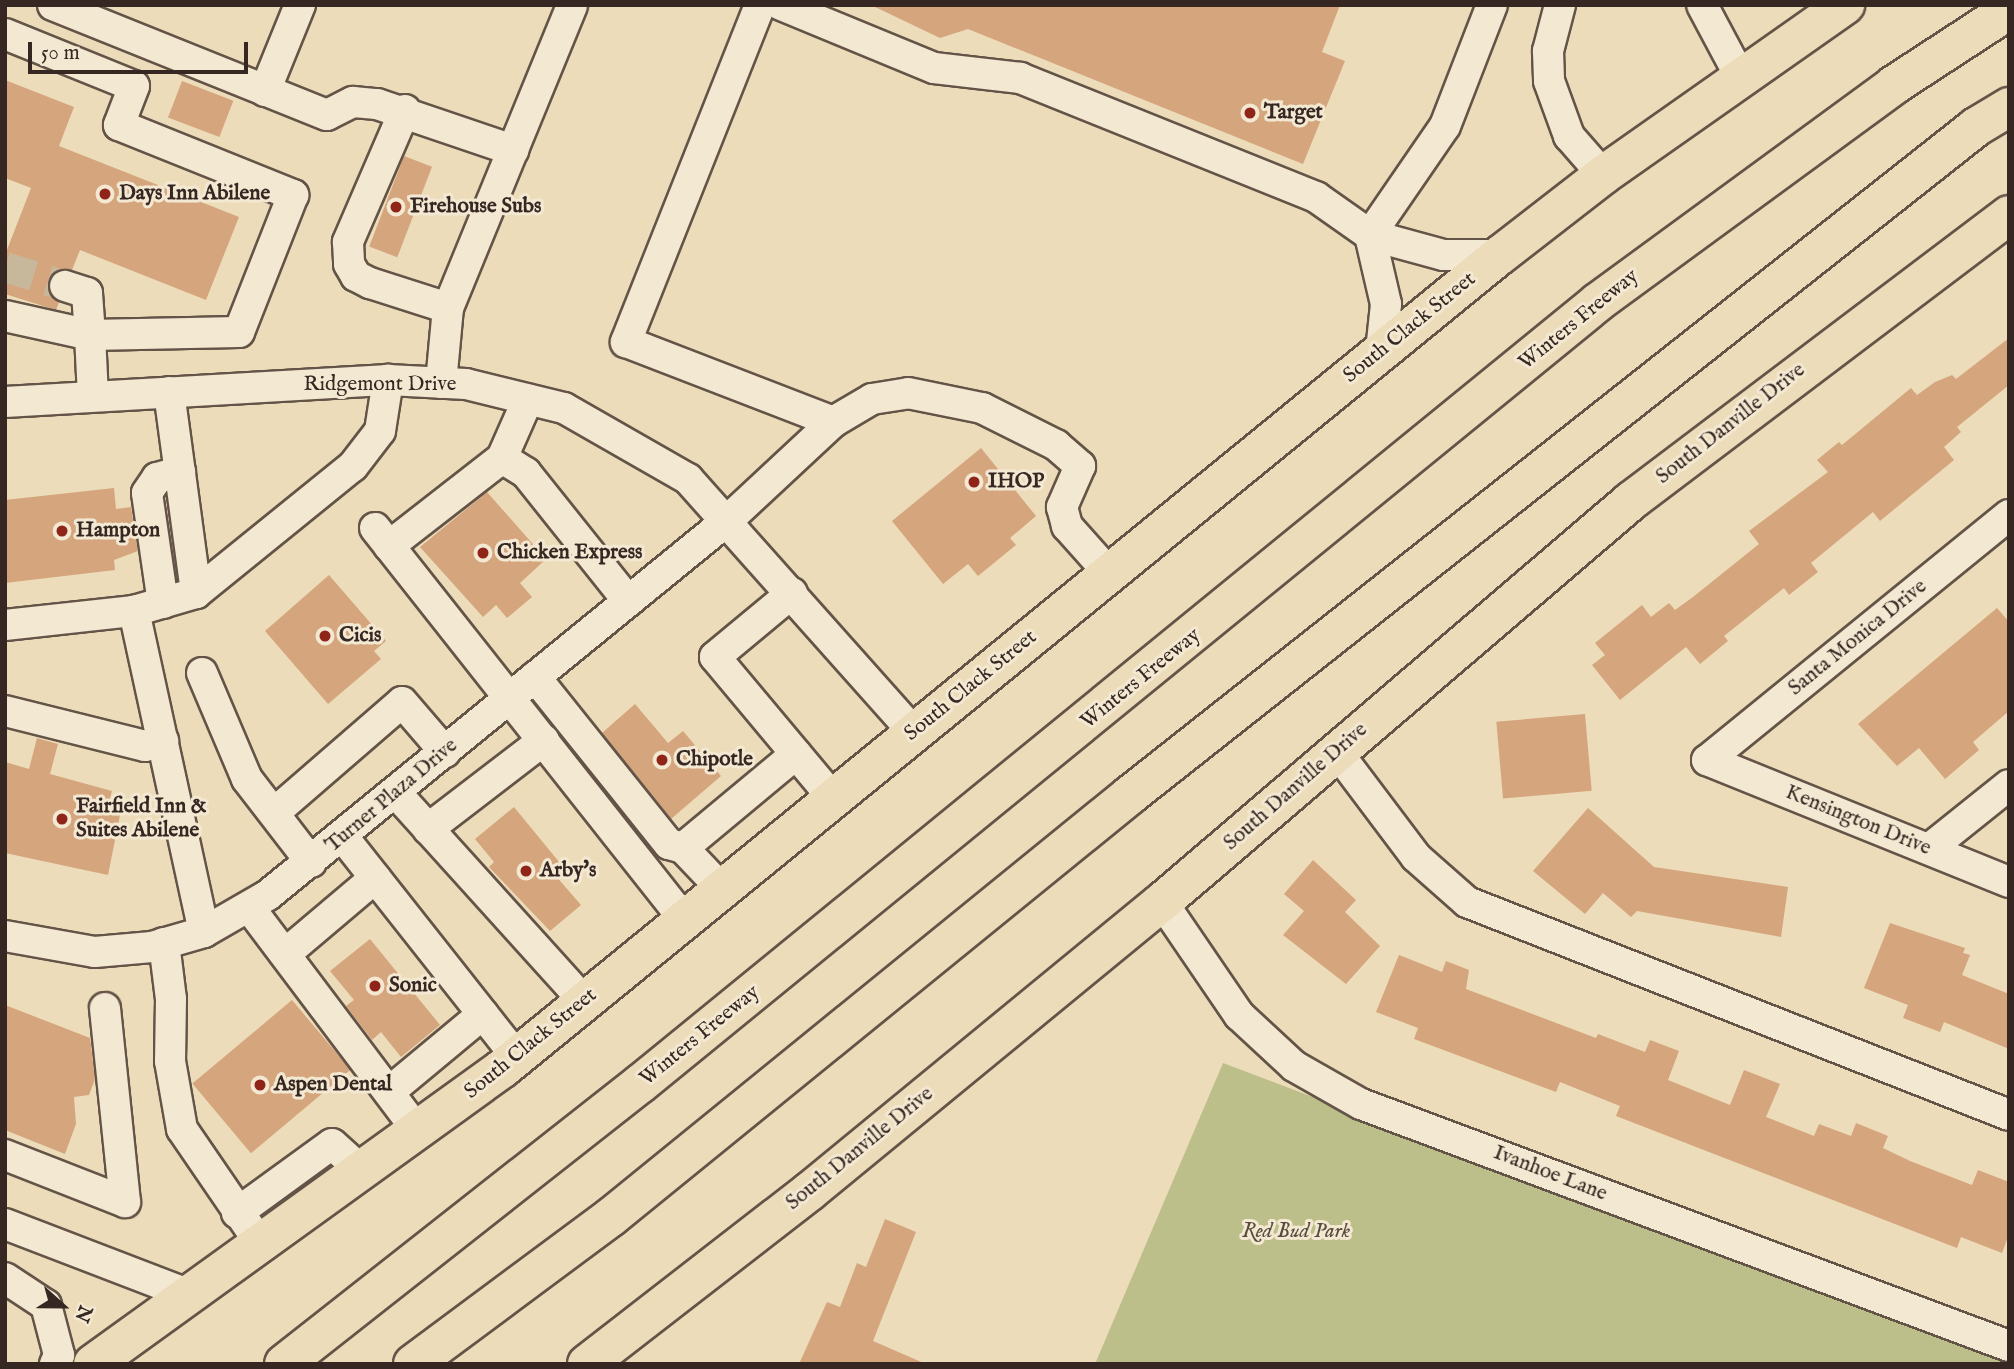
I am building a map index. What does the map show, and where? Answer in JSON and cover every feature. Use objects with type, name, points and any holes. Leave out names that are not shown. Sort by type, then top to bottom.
[{"type":"main road","name":"South Clack Street","points":[[93,1364],[193,1296],[517,1057],[1500,255],[1603,175],[1845,5]]},
{"type":"main road","name":"Winters Freeway","points":[[284,1364],[725,1016],[1598,302],[1894,85],[2009,10]]},
{"type":"main road","points":[[413,1364],[611,1217],[1141,787],[1976,127],[2009,107]]},
{"type":"main road","name":"South Danville Drive","points":[[587,1364],[810,1191],[1162,902],[1631,501],[2009,215]]},
{"type":"street","points":[[53,5],[327,115],[353,102],[405,110],[513,150]]},
{"type":"street","points":[[265,91],[300,5]]},
{"type":"street","points":[[441,383],[449,308],[572,5]]},
{"type":"street","points":[[760,5],[626,342],[833,422]]},
{"type":"street","points":[[781,5],[934,68],[1020,78],[1316,197],[1370,235],[1443,256],[1500,255]]},
{"type":"street","points":[[1381,351],[1386,304],[1370,235],[1444,126],[1492,5]]},
{"type":"street","points":[[1560,5],[1548,51],[1549,81],[1569,136],[1603,175]]},
{"type":"street","points":[[1702,5],[1741,78]]},
{"type":"street","points":[[5,34],[134,86],[119,125],[293,195],[239,332],[90,335],[5,316]]},
{"type":"street","points":[[405,110],[348,242],[349,264],[370,283],[449,308]]},
{"type":"street","points":[[65,286],[87,293],[93,396]]},
{"type":"street","points":[[5,625],[134,611],[196,593],[372,448],[387,380]]},
{"type":"street","name":"Ridgemont Drive","points":[[5,402],[387,380],[441,383],[564,408],[642,450],[688,479],[729,519],[914,733]]},
{"type":"street","points":[[169,392],[196,593]]},
{"type":"street","name":"Turner Plaza Drive","points":[[5,936],[95,952],[164,943],[204,932],[249,907],[343,837],[729,519],[833,422],[873,399],[908,393],[1017,421],[1080,466],[1064,498],[1067,526],[1110,573]]},
{"type":"street","points":[[528,399],[502,458],[382,537],[684,919]]},
{"type":"street","points":[[502,458],[526,473],[628,601]]},
{"type":"street","points":[[163,603],[148,492],[157,478],[180,472]]},
{"type":"street","name":"Santa Monica Drive","points":[[1707,760],[2009,515]]},
{"type":"street","points":[[792,593],[715,657],[832,798]]},
{"type":"street","points":[[134,611],[204,932]]},
{"type":"street","points":[[202,673],[247,779],[311,862]]},
{"type":"street","points":[[536,677],[669,844],[683,848],[722,888]]},
{"type":"street","points":[[274,813],[402,702],[444,752]]},
{"type":"street","points":[[5,711],[145,746],[163,741]]},
{"type":"street","points":[[428,829],[544,740]]},
{"type":"street","points":[[1337,752],[1416,857],[1467,902],[2009,1115]]},
{"type":"street","points":[[683,848],[796,754]]},
{"type":"street","name":"Kensington Drive","points":[[1707,760],[2009,881]]},
{"type":"street","points":[[1929,849],[2009,785]]},
{"type":"street","points":[[396,793],[584,1001]]},
{"type":"street","points":[[343,837],[517,1057]]},
{"type":"street","points":[[285,954],[375,878]]},
{"type":"street","name":"Ivanhoe Lane","points":[[1162,902],[1239,1015],[1294,1066],[1361,1104],[2009,1346]]},
{"type":"street","points":[[249,907],[418,1131]]},
{"type":"street","points":[[164,943],[172,999],[170,1061],[182,1129],[262,1246]]},
{"type":"street","points":[[5,1155],[125,1202],[105,1008]]},
{"type":"street","points":[[389,1092],[483,1014]]},
{"type":"street","points":[[237,1213],[332,1144],[363,1172]]},
{"type":"street","points":[[5,1224],[193,1296]]},
{"type":"street","points":[[5,1278],[46,1306],[59,1355],[55,1364]]},
{"type":"green space","name":"Red Bud Park","points":[[1223,1063],[2009,1361],[2009,1364],[1095,1364]]},
{"type":"building","name":"Target","points":[[871,5],[1340,5],[1322,52],[1345,61],[1303,164],[968,29],[940,38]]},
{"type":"building","name":"Days Inn Abilene","points":[[5,80],[74,107],[59,146],[239,217],[206,300],[80,250],[72,270],[61,269],[49,280],[48,290],[59,302],[56,310],[5,294],[5,255],[31,188],[5,178]]},
{"type":"building","points":[[182,81],[233,101],[219,137],[168,117]]},
{"type":"building","name":"Firehouse Subs","points":[[404,156],[432,167],[397,257],[369,247]]},
{"type":"building","points":[[2009,338],[2009,385],[1957,427],[1961,432],[1944,447],[1954,460],[1880,521],[1873,512],[1811,563],[1818,572],[1789,595],[1784,588],[1724,636],[1728,641],[1700,664],[1686,647],[1620,700],[1592,665],[1605,655],[1595,643],[1642,605],[1651,617],[1669,603],[1675,610],[1693,597],[1759,544],[1749,531],[1828,472],[1817,460],[1839,442],[1842,445],[1911,388],[1917,395],[1935,382],[1952,375],[1956,379]]},
{"type":"building","name":"IHOP","points":[[981,448],[1036,516],[1010,538],[1016,545],[978,576],[968,564],[943,584],[892,521]]},
{"type":"building","name":"Hampton","points":[[114,488],[116,509],[131,507],[138,551],[114,560],[115,570],[5,583],[5,500]]},
{"type":"building","name":"Chicken Express","points":[[487,492],[546,559],[520,583],[532,597],[507,618],[496,605],[483,617],[420,547]]},
{"type":"building","name":"Cicis","points":[[329,575],[386,641],[374,651],[381,659],[328,704],[265,631]]},
{"type":"building","points":[[1997,608],[2009,622],[2009,711],[1973,742],[1979,750],[1945,779],[1919,748],[1897,766],[1858,724]]},
{"type":"building","name":"Chipotle","points":[[635,704],[668,743],[683,731],[721,776],[671,819],[602,733]]},
{"type":"building","points":[[1585,714],[1592,791],[1503,798],[1496,722]]},
{"type":"building","name":"Fairfield Inn & Suites Abilene","points":[[37,738],[58,744],[50,774],[112,791],[109,802],[122,805],[108,875],[5,853],[5,762],[29,769]]},
{"type":"building","name":"Arby's","points":[[514,807],[564,868],[555,875],[581,905],[550,931],[489,867],[494,862],[475,839]]},
{"type":"building","points":[[1588,808],[1654,867],[1788,887],[1781,937],[1637,911],[1631,917],[1603,893],[1585,914],[1533,871]]},
{"type":"building","points":[[1313,860],[1356,900],[1345,912],[1380,946],[1346,984],[1283,935],[1304,911],[1284,894]]},
{"type":"building","points":[[1890,923],[1965,948],[1963,953],[1970,955],[1962,975],[2009,994],[2009,1049],[1944,1022],[1940,1032],[1903,1018],[1908,1005],[1864,988]]},
{"type":"building","name":"Sonic","points":[[370,939],[440,1025],[401,1057],[381,1032],[372,1040],[346,1006],[354,1000],[330,971]]},
{"type":"building","points":[[1399,955],[1442,972],[1446,961],[1469,970],[1466,989],[1596,1038],[1598,1034],[1645,1052],[1650,1040],[1679,1051],[1668,1080],[1730,1105],[1744,1070],[1780,1084],[1766,1117],[1814,1136],[1819,1124],[1851,1136],[1856,1123],[1888,1136],[1883,1148],[1972,1185],[1978,1170],[2009,1182],[2009,1234],[2002,1253],[1961,1237],[1957,1248],[1616,1116],[1620,1106],[1560,1082],[1556,1092],[1414,1039],[1418,1028],[1376,1012]]},
{"type":"building","name":"Aspen Dental","points":[[292,1000],[350,1070],[251,1153],[192,1084]]},
{"type":"building","points":[[5,1005],[90,1038],[95,1079],[89,1095],[74,1097],[76,1124],[65,1154],[5,1130]]},
{"type":"building","points":[[885,1219],[916,1232],[873,1341],[926,1364],[799,1364],[827,1302],[840,1307],[857,1263],[866,1267]]},
{"type":"tunnel","points":[[5,267],[65,286]]},
{"type":"place","name":"Target","points":[[1250,113]]},
{"type":"place","name":"Days Inn Abilene","points":[[105,194]]},
{"type":"place","name":"Firehouse Subs","points":[[396,207]]},
{"type":"place","name":"IHOP","points":[[974,482]]},
{"type":"place","name":"Hampton","points":[[62,531]]},
{"type":"place","name":"Chicken Express","points":[[483,553]]},
{"type":"place","name":"Cicis","points":[[325,636]]},
{"type":"place","name":"Chipotle","points":[[662,760]]},
{"type":"place","name":"Fairfield Inn & Suites Abilene","points":[[62,819]]},
{"type":"place","name":"Arby's","points":[[526,871]]},
{"type":"place","name":"Sonic","points":[[375,986]]},
{"type":"place","name":"Aspen Dental","points":[[260,1085]]}]
